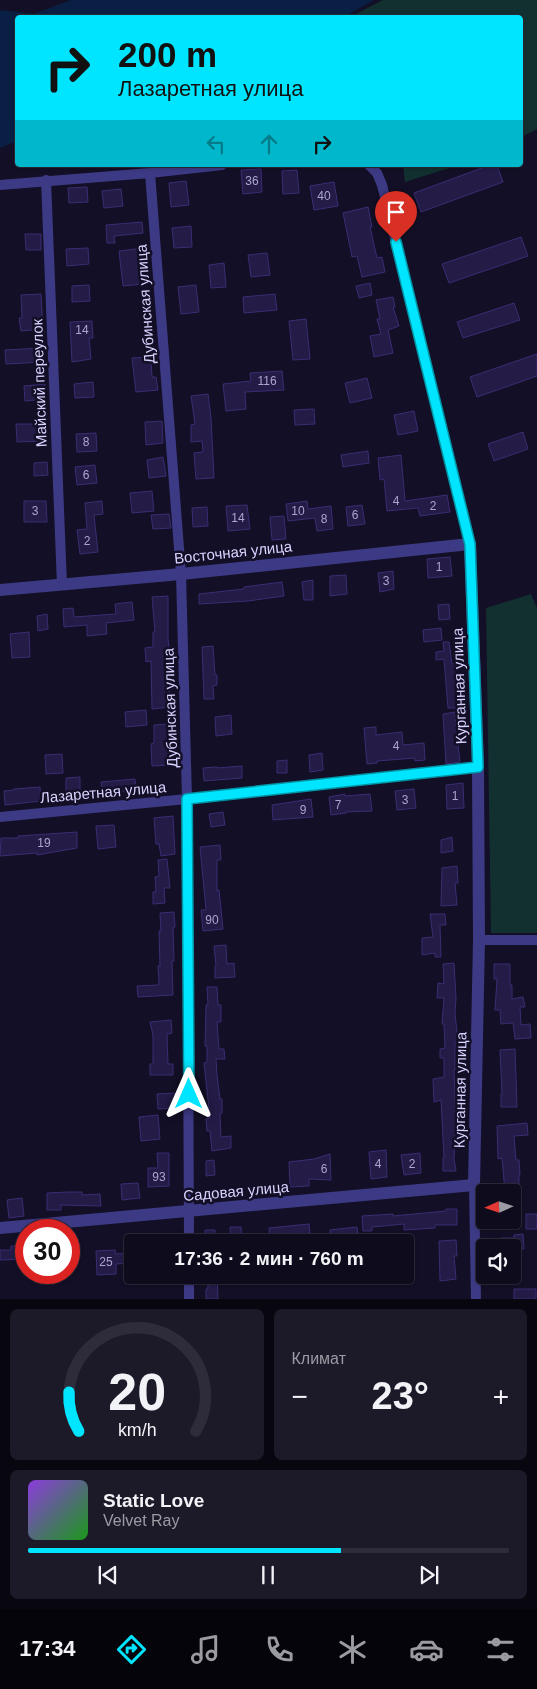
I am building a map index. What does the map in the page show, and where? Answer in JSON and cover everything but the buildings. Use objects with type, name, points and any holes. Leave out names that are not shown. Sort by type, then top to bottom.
[{"type":"street","points":[[0,185],[46,180],[150,174],[206,167]]},
{"type":"street","name":"Курганная улица","points":[[371,167],[377,173],[382,185],[470,544],[478,767],[478,940],[474,1185],[476,1299]]},
{"type":"street","name":"Дубинская улица","points":[[150,174],[182,574],[187,799],[189,1234]]},
{"type":"street","name":"Майский переулок","points":[[46,180],[62,585]]},
{"type":"street","name":"Восточная улица","points":[[0,590],[182,574],[470,544]]},
{"type":"street","name":"Лазаретная улица","points":[[0,817],[187,799],[478,767]]},
{"type":"street","points":[[478,940],[537,940]]},
{"type":"street","name":"Садовая улица","points":[[0,1228],[474,1185]]},
{"type":"street","points":[[189,1284],[189,1299]]},
{"type":"green space","points":[[383,0],[537,0],[537,129],[523,136],[523,15],[354,15]]},
{"type":"green space","points":[[403,167],[453,167],[405,182]]},
{"type":"green space","points":[[531,594],[537,608],[537,933],[491,933],[486,608]]},
{"type":"water","points":[[71,0],[374,0],[347,15],[15,15],[15,142],[0,148],[0,10],[34,14]]},
{"type":"route","points":[[189,1094],[187,799],[478,767],[470,544],[396,242]]}]
